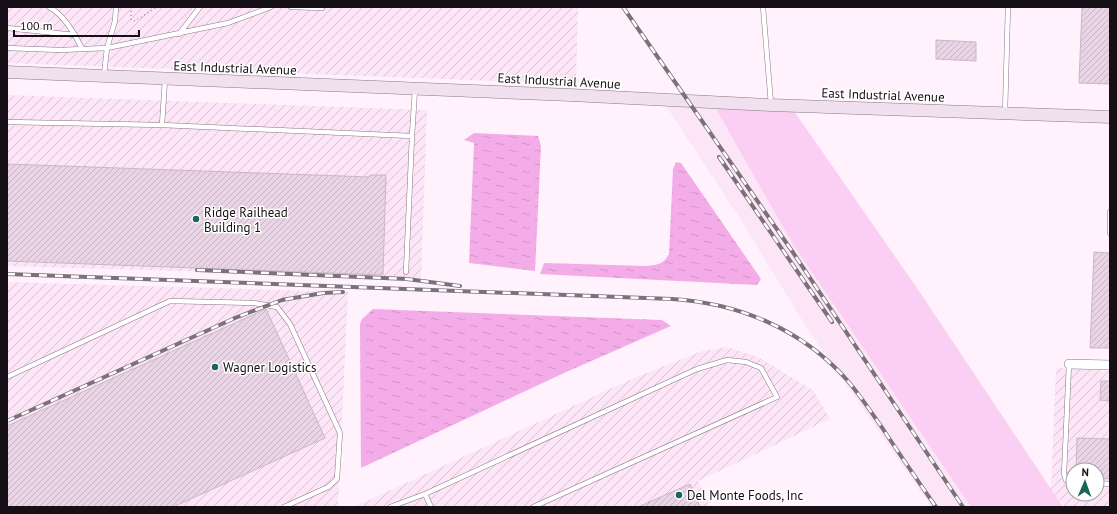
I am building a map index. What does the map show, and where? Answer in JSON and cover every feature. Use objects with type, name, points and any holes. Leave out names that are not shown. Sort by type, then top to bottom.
[{"type":"street","name":"East Industrial Avenue","points":[[7,72],[771,105],[1110,117]]},
{"type":"street","points":[[1069,364],[1110,365]]},
{"type":"lane","points":[[49,7],[56,11],[75,35],[82,49]]},
{"type":"lane","points":[[104,77],[107,48],[116,21],[116,7]]},
{"type":"lane","points":[[179,34],[200,7]]},
{"type":"lane","points":[[7,48],[107,48],[228,23],[270,7]]},
{"type":"lane","points":[[291,7],[322,8]]},
{"type":"lane","points":[[763,7],[771,105]]},
{"type":"lane","points":[[1005,113],[1008,7]]},
{"type":"lane","points":[[7,28],[75,35]]},
{"type":"lane","points":[[162,125],[165,80]]},
{"type":"lane","points":[[406,272],[415,89]]},
{"type":"lane","points":[[7,122],[162,125],[412,136]]},
{"type":"lane","points":[[1110,212],[1110,233]]},
{"type":"lane","points":[[7,376],[170,301],[254,303],[277,308],[290,324],[340,433],[337,479],[328,487],[284,507]]},
{"type":"lane","points":[[390,507],[425,494],[697,368],[727,360],[746,362],[761,368],[778,396],[533,507]]},
{"type":"lane","points":[[1065,477],[1069,364]]},
{"type":"lane","points":[[425,494],[431,507]]},
{"type":"path","points":[[131,7],[131,20],[135,21],[157,7]]},
{"type":"shaded area","points":[[7,7],[578,7],[576,84],[7,63]]},
{"type":"shaded area","points":[[7,95],[427,110],[421,278],[7,266]]},
{"type":"shaded area","points":[[666,106],[716,109],[792,243],[971,507],[931,507],[805,325],[739,217]]},
{"type":"shaded area","points":[[716,109],[794,111],[917,288],[1063,507],[971,507],[792,243]]},
{"type":"shaded area","points":[[7,282],[348,292],[338,507],[7,507]]},
{"type":"shaded area","points":[[727,347],[758,357],[813,390],[830,419],[698,481],[710,507],[354,507],[632,379],[702,351]]},
{"type":"shaded area","points":[[1056,368],[1110,371],[1110,507],[1064,507],[1051,489]]},
{"type":"water","points":[[474,133],[538,136],[541,146],[535,271],[469,263],[474,143],[464,140]]},
{"type":"water","points":[[676,162],[681,163],[761,279],[757,285],[540,274],[544,263],[646,266],[657,264],[665,260],[669,254],[673,169]]},
{"type":"water","points":[[373,309],[662,320],[671,326],[564,373],[361,468],[360,324],[362,319]]},
{"type":"building","points":[[1082,7],[1110,7],[1110,84],[1079,83]]},
{"type":"building","points":[[936,40],[976,42],[976,61],[936,59]]},
{"type":"building","name":"Ridge Railhead Building 1","points":[[7,164],[370,177],[370,175],[386,175],[383,275],[7,261]]},
{"type":"building","points":[[1094,252],[1110,253],[1110,348],[1090,348]]},
{"type":"building","name":"Wagner Logistics","points":[[266,309],[325,438],[173,507],[7,507],[7,426]]},
{"type":"building","points":[[1101,381],[1110,381],[1110,401],[1100,400]]},
{"type":"building","points":[[1077,438],[1110,439],[1110,479],[1105,479],[1105,462],[1076,462]]},
{"type":"building","name":"Del Monte Foods, Inc","points":[[690,484],[700,507],[638,507]]},
{"type":"railway","points":[[623,7],[792,251],[963,507]]},
{"type":"railway","points":[[719,157],[832,322]]},
{"type":"railway","points":[[197,270],[407,279],[460,286]]},
{"type":"railway","points":[[7,274],[672,299],[721,306],[745,313],[789,333],[810,346],[829,362],[847,380],[861,398],[936,507]]},
{"type":"railway","points":[[7,421],[235,318],[282,300],[323,293],[343,292]]},
{"type":"place","name":"Ridge Railhead Building 1","points":[[196,219]]},
{"type":"place","name":"Wagner Logistics","points":[[215,367]]},
{"type":"place","name":"Del Monte Foods, Inc","points":[[679,495]]}]
